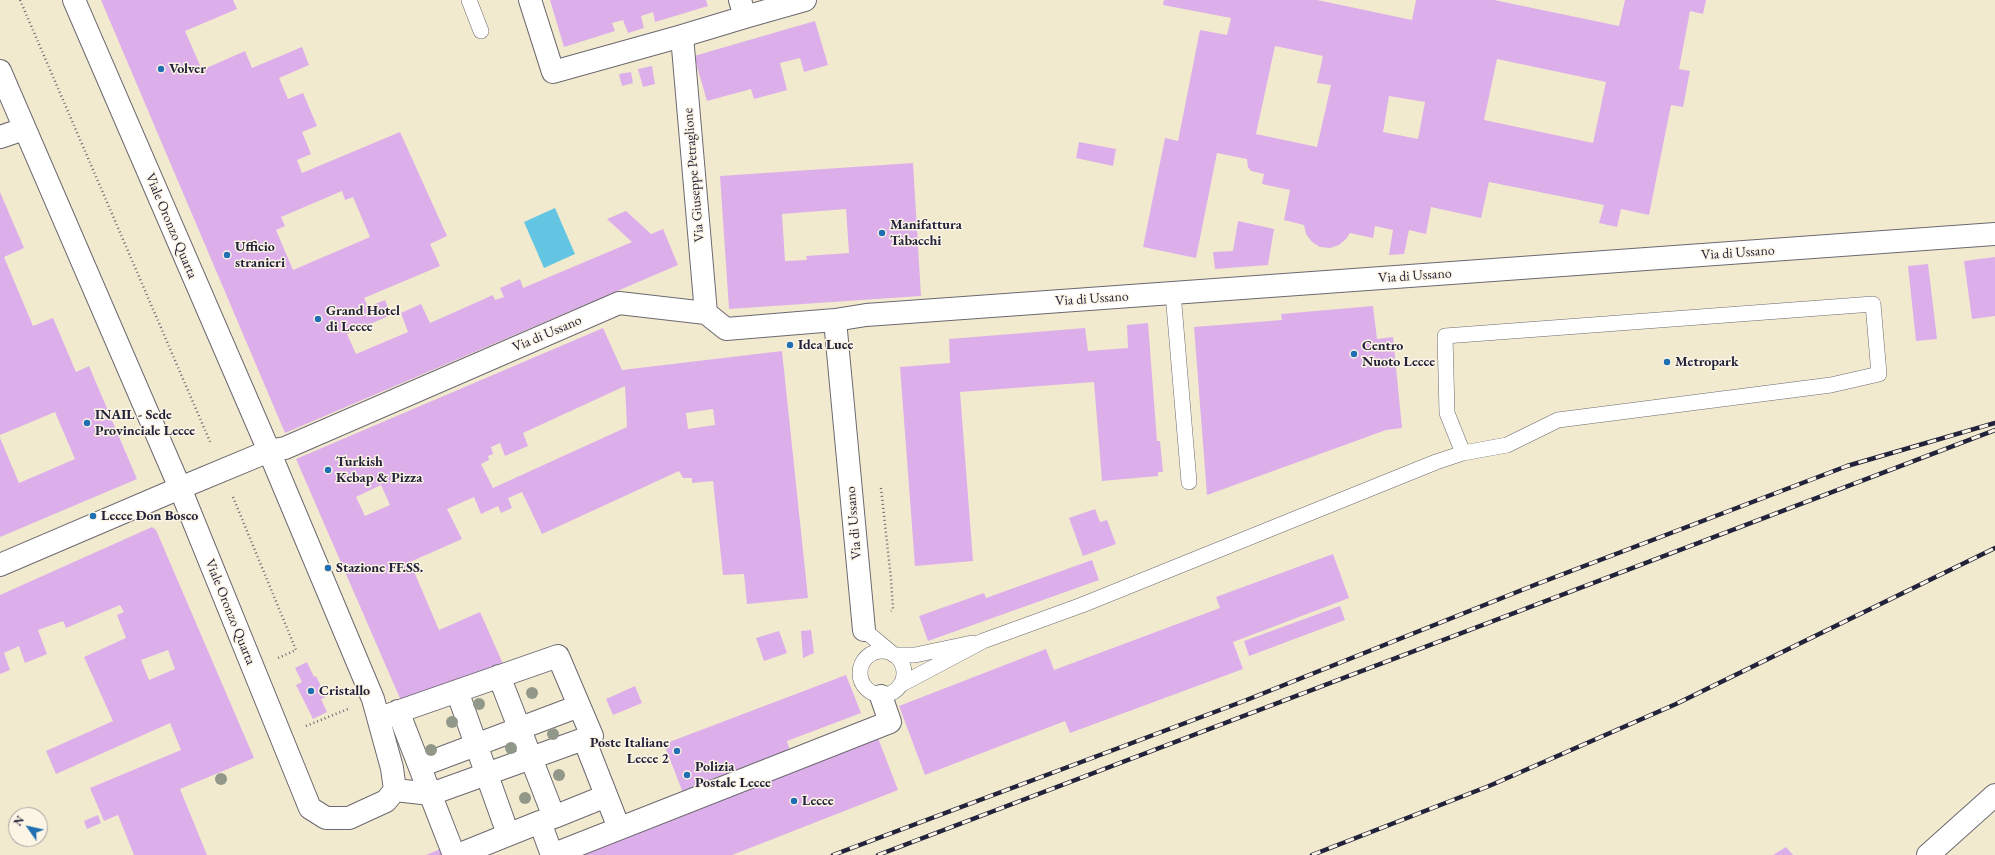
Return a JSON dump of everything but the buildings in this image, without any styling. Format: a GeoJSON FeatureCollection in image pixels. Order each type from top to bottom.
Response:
{"type":"FeatureCollection","features":[{"type":"Feature","properties":{"kind":"street","name":"Viale Oronzo Quarta"},"geometry":{"type":"LineString","coordinates":[[74,0],[269,451],[383,709]]}},
{"type":"Feature","properties":{"kind":"street"},"geometry":{"type":"LineString","coordinates":[[530,0],[553,72],[682,36],[743,9],[806,0]]}},
{"type":"Feature","properties":{"kind":"street","name":"Via Giuseppe Petraglione"},"geometry":{"type":"LineString","coordinates":[[682,36],[706,313]]}},
{"type":"Feature","properties":{"kind":"street","name":"Viale Oronzo Quarta"},"geometry":{"type":"LineString","coordinates":[[0,71],[180,488],[310,808],[326,818],[349,818],[386,801],[395,790]]}},
{"type":"Feature","properties":{"kind":"street"},"geometry":{"type":"LineString","coordinates":[[0,137],[24,129]]}},
{"type":"Feature","properties":{"kind":"street","name":"Via di Ussano"},"geometry":{"type":"LineString","coordinates":[[269,451],[285,448],[619,303],[706,313],[726,329],[835,320],[866,315],[1995,234]]}},
{"type":"Feature","properties":{"kind":"street","name":"Via di Ussano"},"geometry":{"type":"LineString","coordinates":[[835,320],[864,630]]}},
{"type":"Feature","properties":{"kind":"street"},"geometry":{"type":"LineString","coordinates":[[0,565],[269,451]]}},
{"type":"Feature","properties":{"kind":"street"},"geometry":{"type":"LineString","coordinates":[[558,656],[592,736],[431,794],[395,790],[383,709],[457,691],[558,656]]}},
{"type":"Feature","properties":{"kind":"street"},"geometry":{"type":"LineString","coordinates":[[499,676],[531,758],[547,820],[552,855],[890,722],[881,696]]}},
{"type":"Feature","properties":{"kind":"street"},"geometry":{"type":"LineString","coordinates":[[457,691],[508,834]]}},
{"type":"Feature","properties":{"kind":"street"},"geometry":{"type":"LineString","coordinates":[[420,766],[579,706]]}},
{"type":"Feature","properties":{"kind":"street"},"geometry":{"type":"LineString","coordinates":[[383,709],[420,766],[454,855]]}},
{"type":"Feature","properties":{"kind":"street"},"geometry":{"type":"LineString","coordinates":[[584,739],[619,828]]}},
{"type":"Feature","properties":{"kind":"street"},"geometry":{"type":"LineString","coordinates":[[1928,855],[1995,795]]}},
{"type":"Feature","properties":{"kind":"street"},"geometry":{"type":"LineString","coordinates":[[458,855],[606,796]]}},
{"type":"Feature","properties":{"kind":"lane"},"geometry":{"type":"LineString","coordinates":[[469,0],[481,31]]}},
{"type":"Feature","properties":{"kind":"lane"},"geometry":{"type":"LineString","coordinates":[[1173,293],[1189,482]]}},
{"type":"Feature","properties":{"kind":"lane"},"geometry":{"type":"LineString","coordinates":[[864,630],[863,662],[860,672],[862,684],[870,692],[881,696],[892,693],[900,685],[983,641],[1082,605],[1436,462],[1463,453],[1507,446],[1558,420],[1831,385],[1879,374],[1873,304],[1445,336],[1447,413],[1463,453]]}},
{"type":"Feature","properties":{"kind":"lane"},"geometry":{"type":"LineString","coordinates":[[864,630],[894,654],[901,663],[904,674],[900,685]]}},
{"type":"Feature","properties":{"kind":"lane"},"geometry":{"type":"LineString","coordinates":[[863,662],[872,654],[883,651],[894,654],[915,654],[939,648],[983,641]]}},
{"type":"Feature","properties":{"kind":"path"},"geometry":{"type":"LineString","coordinates":[[20,0],[222,471],[296,650],[274,660]]}},
{"type":"Feature","properties":{"kind":"path"},"geometry":{"type":"LineString","coordinates":[[864,630],[893,609],[880,484]]}},
{"type":"Feature","properties":{"kind":"path"},"geometry":{"type":"LineString","coordinates":[[302,728],[352,708]]}},
{"type":"Feature","properties":{"kind":"water"},"geometry":{"type":"Polygon","coordinates":[[[555,208],[575,254],[544,268],[524,222],[555,208]]]}},
{"type":"Feature","properties":{"kind":"railway"},"geometry":{"type":"LineString","coordinates":[[833,855],[1244,701],[1537,584],[1847,466],[1995,423]]}},
{"type":"Feature","properties":{"kind":"railway"},"geometry":{"type":"LineString","coordinates":[[878,855],[1995,430]]}},
{"type":"Feature","properties":{"kind":"railway"},"geometry":{"type":"LineString","coordinates":[[1312,855],[1489,786],[1676,704],[1995,548]]}},
{"type":"Feature","properties":{"kind":"place","name":"Volver"},"geometry":{"type":"Point","coordinates":[161,69]}},
{"type":"Feature","properties":{"kind":"place","name":"Manifattura Tabacchi"},"geometry":{"type":"Point","coordinates":[882,233]}},
{"type":"Feature","properties":{"kind":"place","name":"Ufficio stranieri"},"geometry":{"type":"Point","coordinates":[227,255]}},
{"type":"Feature","properties":{"kind":"place","name":"Grand Hotel di Lecce"},"geometry":{"type":"Point","coordinates":[318,319]}},
{"type":"Feature","properties":{"kind":"place","name":"Idea Luce"},"geometry":{"type":"Point","coordinates":[790,345]}},
{"type":"Feature","properties":{"kind":"place","name":"Centro Nuoto Lecce"},"geometry":{"type":"Point","coordinates":[1354,354]}},
{"type":"Feature","properties":{"kind":"place","name":"Metropark"},"geometry":{"type":"Point","coordinates":[1667,362]}},
{"type":"Feature","properties":{"kind":"place","name":"INAIL - Sede Provinciale Lecce"},"geometry":{"type":"Point","coordinates":[87,423]}},
{"type":"Feature","properties":{"kind":"place","name":"Turkish Kebap & Pizza"},"geometry":{"type":"Point","coordinates":[328,470]}},
{"type":"Feature","properties":{"kind":"place","name":"Lecce Don Bosco"},"geometry":{"type":"Point","coordinates":[93,516]}},
{"type":"Feature","properties":{"kind":"place","name":"Stazione FF.SS."},"geometry":{"type":"Point","coordinates":[328,568]}},
{"type":"Feature","properties":{"kind":"place","name":"Cristallo"},"geometry":{"type":"Point","coordinates":[311,691]}},
{"type":"Feature","properties":{"kind":"place","name":"Poste Italiane Lecce 2"},"geometry":{"type":"Point","coordinates":[677,751]}},
{"type":"Feature","properties":{"kind":"place","name":"Polizia Postale Lecce"},"geometry":{"type":"Point","coordinates":[687,775]}},
{"type":"Feature","properties":{"kind":"place","name":"Lecce"},"geometry":{"type":"Point","coordinates":[794,801]}}]}
